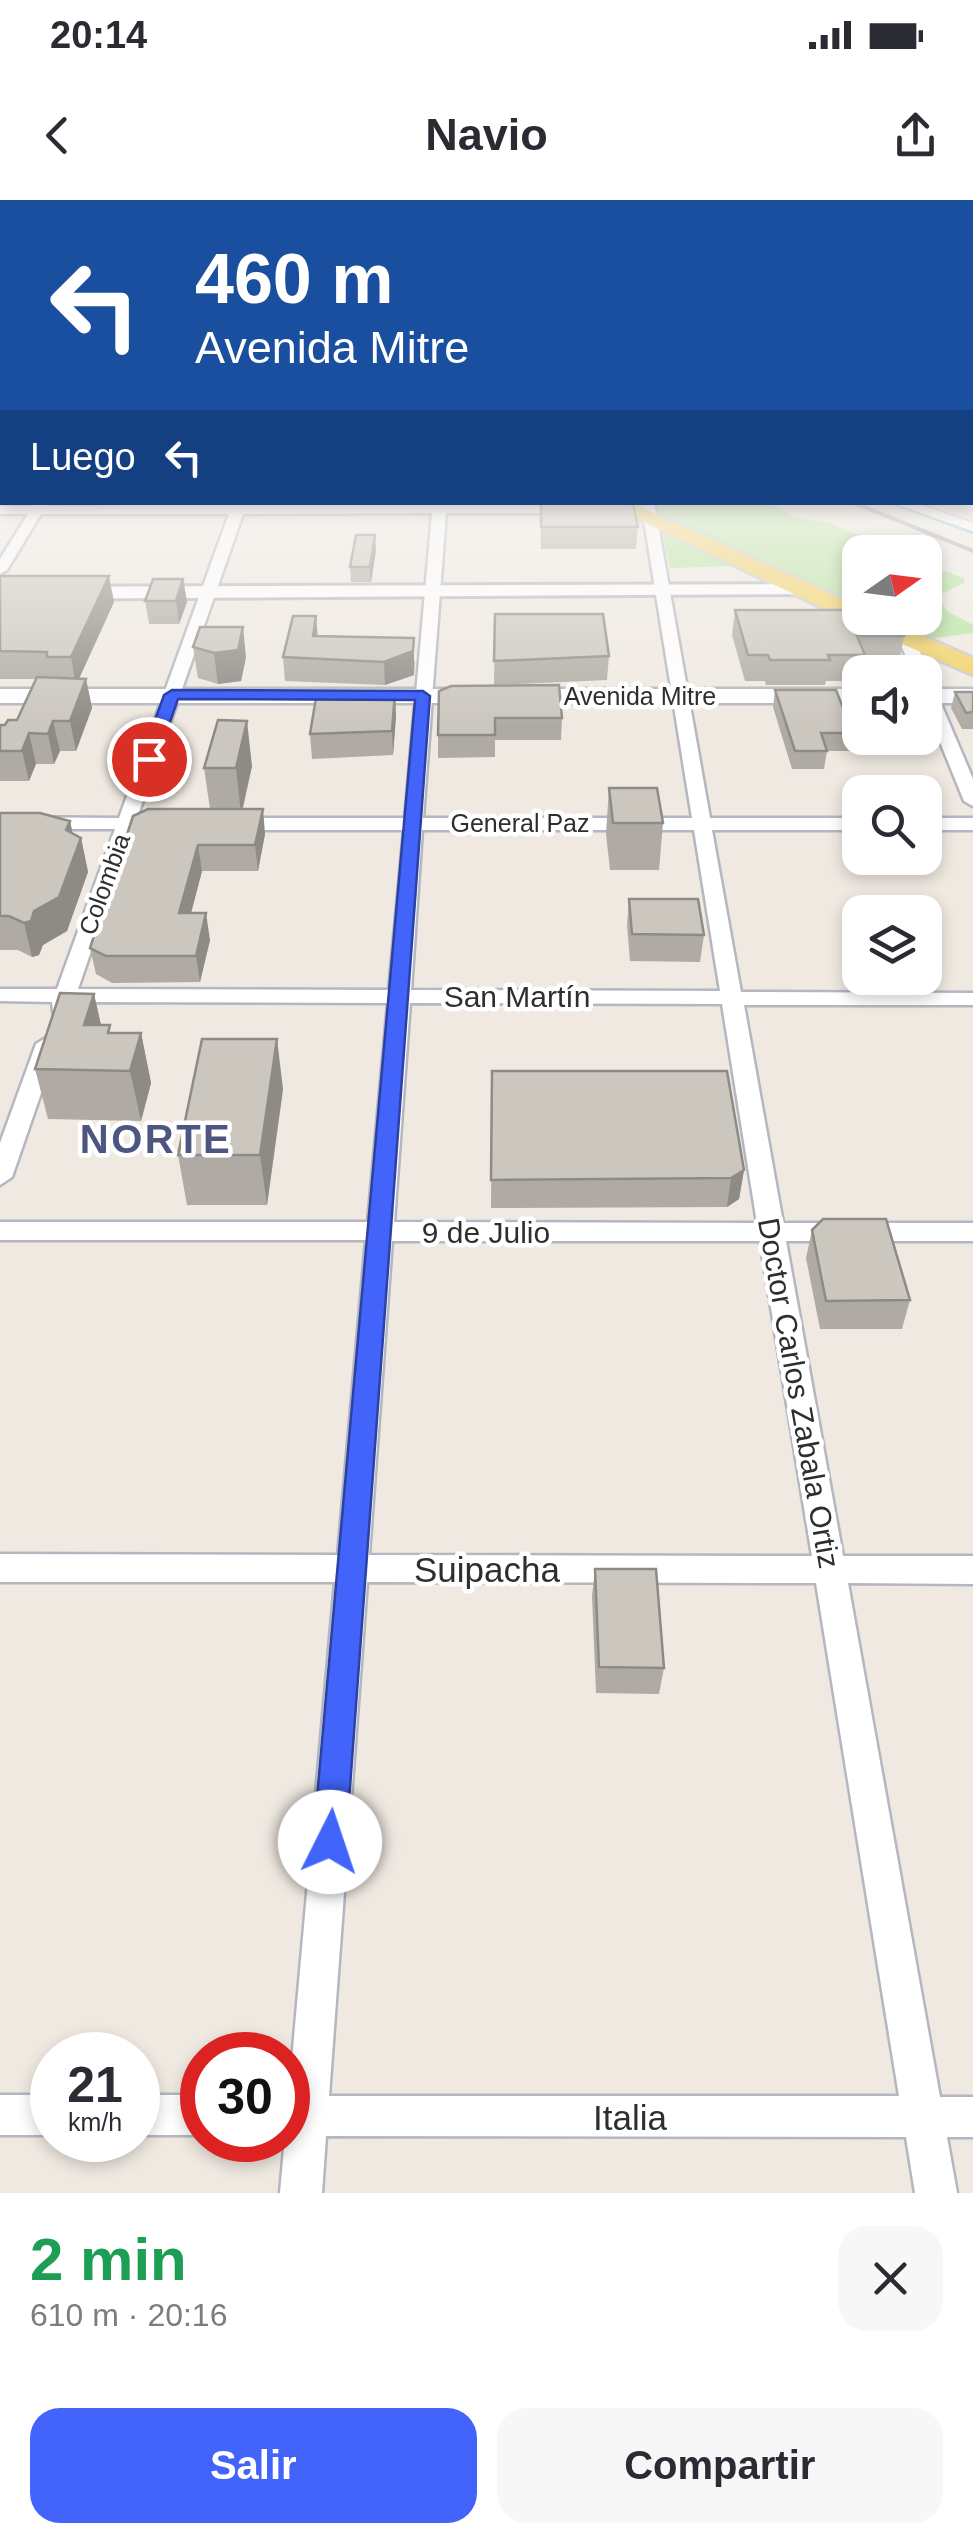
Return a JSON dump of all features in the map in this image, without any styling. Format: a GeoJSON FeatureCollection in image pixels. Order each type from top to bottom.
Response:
{"type":"FeatureCollection","features":[{"type":"Feature","properties":{"kind":"main road"},"geometry":{"type":"LineString","coordinates":[[705,542],[842,608]]}},
{"type":"Feature","properties":{"kind":"main road"},"geometry":{"type":"LineString","coordinates":[[902,635],[973,667]]}},
{"type":"Feature","properties":{"kind":"main road"},"geometry":{"type":"LineString","coordinates":[[942,693],[973,696]]}},
{"type":"Feature","properties":{"kind":"main road","name":"Avenida Mitre"},"geometry":{"type":"LineString","coordinates":[[0,696],[842,696]]}},
{"type":"Feature","properties":{"kind":"street"},"geometry":{"type":"LineString","coordinates":[[0,570],[17,542]]}},
{"type":"Feature","properties":{"kind":"street","name":"Colombia"},"geometry":{"type":"LineString","coordinates":[[0,1177],[226,542]]}},
{"type":"Feature","properties":{"kind":"street"},"geometry":{"type":"LineString","coordinates":[[305,2032],[352,1569],[437,542]]}},
{"type":"Feature","properties":{"kind":"street","name":"Doctor Carlos Zabala Ortiz"},"geometry":{"type":"LineString","coordinates":[[648,542],[664,592],[936,2193]]}},
{"type":"Feature","properties":{"kind":"street"},"geometry":{"type":"LineString","coordinates":[[0,593],[804,590]]}},
{"type":"Feature","properties":{"kind":"street"},"geometry":{"type":"LineString","coordinates":[[906,637],[913,655]]}},
{"type":"Feature","properties":{"kind":"street"},"geometry":{"type":"LineString","coordinates":[[942,728],[973,801]]}},
{"type":"Feature","properties":{"kind":"street","name":"General Paz"},"geometry":{"type":"LineString","coordinates":[[0,823],[842,824]]}},
{"type":"Feature","properties":{"kind":"street"},"geometry":{"type":"LineString","coordinates":[[942,824],[973,824]]}},
{"type":"Feature","properties":{"kind":"street","name":"San Martín"},"geometry":{"type":"LineString","coordinates":[[0,995],[973,999]]}},
{"type":"Feature","properties":{"kind":"street","name":"9 de Julio"},"geometry":{"type":"LineString","coordinates":[[0,1231],[973,1232]]}},
{"type":"Feature","properties":{"kind":"street","name":"Suipacha"},"geometry":{"type":"LineString","coordinates":[[0,1568],[973,1570]]}},
{"type":"Feature","properties":{"kind":"street"},"geometry":{"type":"LineString","coordinates":[[0,2115],[30,2115]]}},
{"type":"Feature","properties":{"kind":"street","name":"Italia"},"geometry":{"type":"LineString","coordinates":[[310,2116],[973,2117]]}},
{"type":"Feature","properties":{"kind":"street"},"geometry":{"type":"LineString","coordinates":[[299,2162],[301,2193]]}},
{"type":"Feature","properties":{"kind":"green space"},"geometry":{"type":"Polygon","coordinates":[[[664,542],[686,542],[735,566],[670,568],[664,542]]]}},
{"type":"Feature","properties":{"kind":"green space"},"geometry":{"type":"Polygon","coordinates":[[[706,542],[842,542],[842,604],[706,542]]]}},
{"type":"Feature","properties":{"kind":"green space"},"geometry":{"type":"Polygon","coordinates":[[[942,570],[964,578],[964,583],[942,594],[942,570]]]}},
{"type":"Feature","properties":{"kind":"green space"},"geometry":{"type":"Polygon","coordinates":[[[942,604],[947,611],[973,625],[973,633],[921,640],[910,635],[942,635],[942,604]]]}},
{"type":"Feature","properties":{"kind":"building"},"geometry":{"type":"Polygon","coordinates":[[[355,542],[374,542],[370,567],[350,567],[355,542]]]}},
{"type":"Feature","properties":{"kind":"building"},"geometry":{"type":"Polygon","coordinates":[[[0,576],[109,576],[71,657],[47,657],[47,652],[0,651],[0,576]]]}},
{"type":"Feature","properties":{"kind":"building"},"geometry":{"type":"Polygon","coordinates":[[[153,579],[183,579],[176,601],[145,601],[153,579]]]}},
{"type":"Feature","properties":{"kind":"building"},"geometry":{"type":"Polygon","coordinates":[[[735,610],[842,610],[842,635],[904,636],[857,636],[865,655],[828,655],[830,660],[770,660],[768,655],[748,655],[735,610]]]}},
{"type":"Feature","properties":{"kind":"building"},"geometry":{"type":"Polygon","coordinates":[[[495,614],[603,614],[609,656],[494,661],[495,614]]]}},
{"type":"Feature","properties":{"kind":"building"},"geometry":{"type":"Polygon","coordinates":[[[293,616],[316,616],[313,636],[414,638],[413,651],[384,662],[283,657],[293,616]]]}},
{"type":"Feature","properties":{"kind":"building"},"geometry":{"type":"Polygon","coordinates":[[[200,627],[243,627],[238,650],[214,653],[193,647],[200,627]]]}},
{"type":"Feature","properties":{"kind":"building"},"geometry":{"type":"Polygon","coordinates":[[[37,677],[86,679],[70,721],[53,721],[48,734],[29,733],[22,751],[0,751],[0,725],[17,720],[37,677]]]}},
{"type":"Feature","properties":{"kind":"building"},"geometry":{"type":"Polygon","coordinates":[[[559,685],[562,718],[495,718],[495,735],[438,735],[439,691],[451,686],[559,685]]]}},
{"type":"Feature","properties":{"kind":"building"},"geometry":{"type":"Polygon","coordinates":[[[775,690],[836,690],[842,705],[842,733],[821,733],[827,751],[795,751],[775,690]]]}},
{"type":"Feature","properties":{"kind":"building"},"geometry":{"type":"Polygon","coordinates":[[[317,692],[395,692],[392,731],[310,734],[317,692]]]}},
{"type":"Feature","properties":{"kind":"building"},"geometry":{"type":"Polygon","coordinates":[[[955,692],[973,692],[973,712],[966,713],[955,692]]]}},
{"type":"Feature","properties":{"kind":"building"},"geometry":{"type":"Polygon","coordinates":[[[218,720],[247,721],[236,768],[204,768],[218,720]]]}},
{"type":"Feature","properties":{"kind":"building"},"geometry":{"type":"Polygon","coordinates":[[[609,788],[657,788],[663,823],[613,823],[609,788]]]}},
{"type":"Feature","properties":{"kind":"building"},"geometry":{"type":"Polygon","coordinates":[[[148,809],[263,809],[255,845],[198,845],[179,913],[206,913],[196,956],[106,956],[90,948],[133,816],[148,809]]]}},
{"type":"Feature","properties":{"kind":"building"},"geometry":{"type":"Polygon","coordinates":[[[0,813],[40,813],[70,821],[66,830],[81,838],[59,897],[34,911],[31,921],[24,923],[0,916],[0,813]]]}},
{"type":"Feature","properties":{"kind":"building"},"geometry":{"type":"Polygon","coordinates":[[[629,899],[698,899],[704,935],[632,934],[629,899]]]}},
{"type":"Feature","properties":{"kind":"building"},"geometry":{"type":"Polygon","coordinates":[[[60,993],[94,994],[84,1025],[110,1025],[108,1033],[141,1033],[130,1071],[35,1069],[60,993]]]}},
{"type":"Feature","properties":{"kind":"building"},"geometry":{"type":"Polygon","coordinates":[[[202,1039],[277,1039],[260,1155],[178,1155],[202,1039]]]}},
{"type":"Feature","properties":{"kind":"building"},"geometry":{"type":"Polygon","coordinates":[[[492,1071],[727,1071],[744,1170],[731,1178],[491,1180],[492,1071]]]}},
{"type":"Feature","properties":{"kind":"building"},"geometry":{"type":"Polygon","coordinates":[[[823,1219],[886,1219],[910,1300],[826,1301],[812,1230],[823,1219]]]}},
{"type":"Feature","properties":{"kind":"building"},"geometry":{"type":"Polygon","coordinates":[[[595,1569],[656,1569],[664,1668],[599,1667],[595,1569]]]}},
{"type":"Feature","properties":{"kind":"railway"},"geometry":{"type":"LineString","coordinates":[[951,542],[973,551]]}},
{"type":"Feature","properties":{"kind":"district","name":"NORTE"},"geometry":{"type":"Point","coordinates":[156,1139]}},
{"type":"Feature","properties":{"kind":"route"},"geometry":{"type":"LineString","coordinates":[[149,759],[172,695],[423,696],[330,1842]]}}]}
